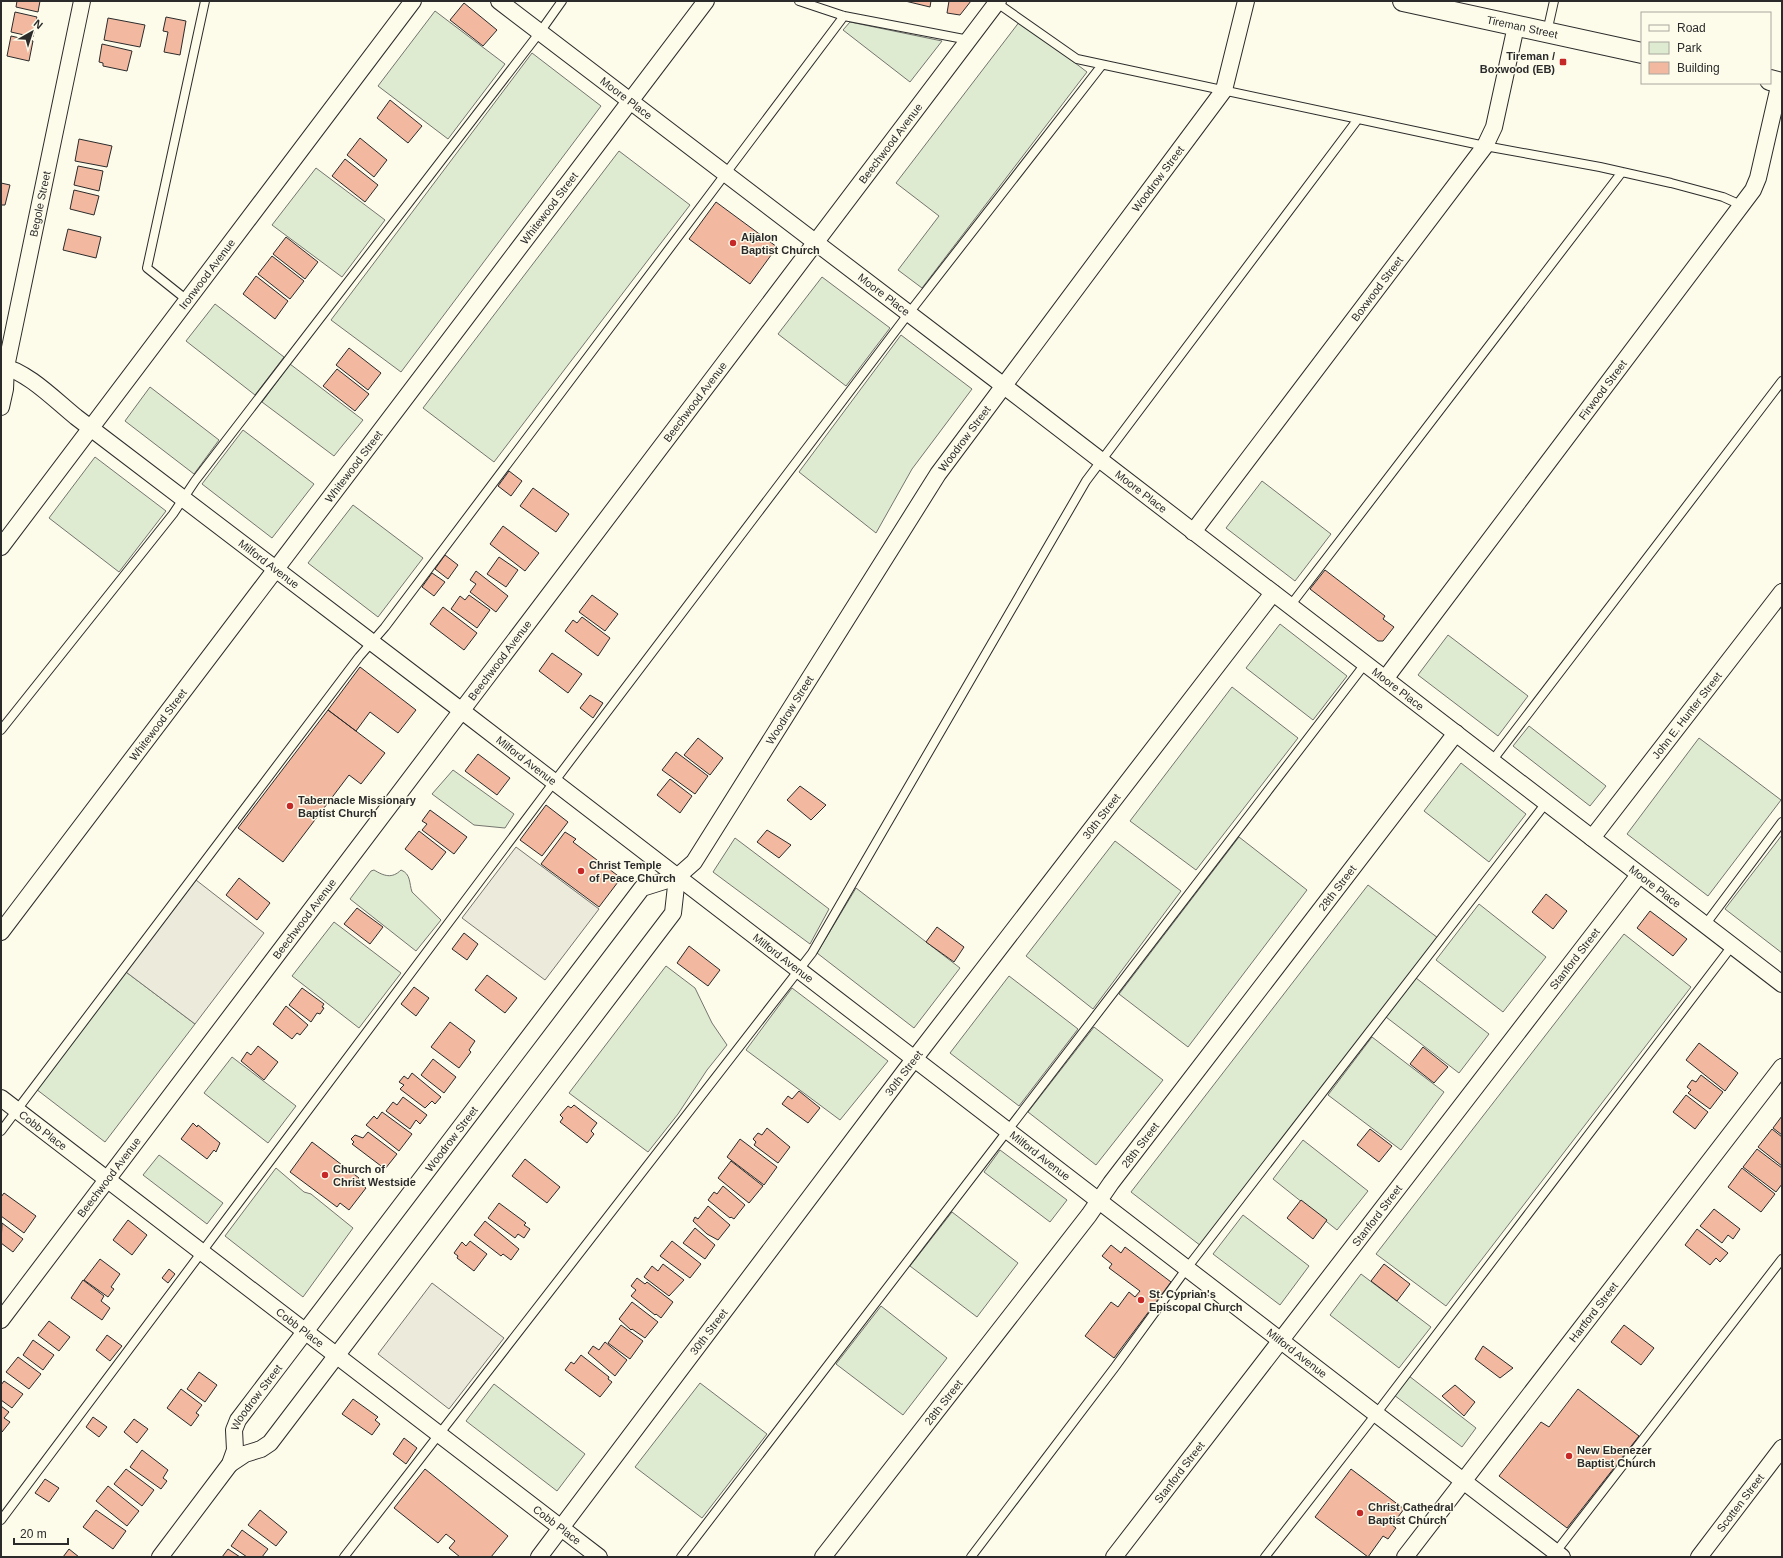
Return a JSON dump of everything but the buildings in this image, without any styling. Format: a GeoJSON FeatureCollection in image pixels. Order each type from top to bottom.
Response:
{"type":"FeatureCollection","features":[{"type":"Feature","properties":{"kind":"street","name":"Begole Street"},"geometry":{"type":"LineString","coordinates":[[1,407],[5,389],[4,366],[82,1]]}},
{"type":"Feature","properties":{"kind":"street","name":"Ironwood Avenue"},"geometry":{"type":"LineString","coordinates":[[1,547],[413,1]]}},
{"type":"Feature","properties":{"kind":"street","name":"Moore Place"},"geometry":{"type":"LineString","coordinates":[[499,1],[817,242],[1782,984]]}},
{"type":"Feature","properties":{"kind":"street","name":"Whitewood Street"},"geometry":{"type":"LineString","coordinates":[[1,932],[706,1]]}},
{"type":"Feature","properties":{"kind":"street","name":"Woodrow Street"},"geometry":{"type":"LineString","coordinates":[[160,1557],[230,1464],[235,1450],[234,1430],[238,1420],[642,888],[677,877],[694,862],[938,474],[1224,90],[1246,1]]}},
{"type":"Feature","properties":{"kind":"street","name":"Tireman Street"},"geometry":{"type":"LineString","coordinates":[[1403,1],[1641,53]]}},
{"type":"Feature","properties":{"kind":"street","name":"Beechwood Avenue"},"geometry":{"type":"LineString","coordinates":[[1,1320],[997,2]]}},
{"type":"Feature","properties":{"kind":"street","name":"Boxwood Street"},"geometry":{"type":"LineString","coordinates":[[1194,532],[1485,146],[1494,127],[1516,26]]}},
{"type":"Feature","properties":{"kind":"street","name":"Firwood Street"},"geometry":{"type":"LineString","coordinates":[[1385,679],[1753,190],[1758,178],[1777,82]]}},
{"type":"Feature","properties":{"kind":"street","name":"Milford Avenue"},"geometry":{"type":"LineString","coordinates":[[4,366],[27,378],[184,500],[462,711],[1464,1481],[1556,1555]]}},
{"type":"Feature","properties":{"kind":"street","name":"John E. Hunter Street"},"geometry":{"type":"LineString","coordinates":[[1592,838],[1782,592]]}},
{"type":"Feature","properties":{"kind":"street","name":"30th Street"},"geometry":{"type":"LineString","coordinates":[[539,1557],[915,1059],[1273,593]]}},
{"type":"Feature","properties":{"kind":"street","name":"28th Street"},"geometry":{"type":"LineString","coordinates":[[824,1557],[1084,1221],[1098,1199],[1456,733]]}},
{"type":"Feature","properties":{"kind":"street","name":"Stanford Street"},"geometry":{"type":"LineString","coordinates":[[1114,1557],[1639,874]]}},
{"type":"Feature","properties":{"kind":"street","name":"Woodrow Street"},"geometry":{"type":"LineString","coordinates":[[230,1464],[245,1454],[261,1449],[270,1443],[673,913],[677,877]]}},
{"type":"Feature","properties":{"kind":"street","name":"Hartford Street"},"geometry":{"type":"LineString","coordinates":[[1405,1557],[1782,1067]]}},
{"type":"Feature","properties":{"kind":"street","name":"Cobb Place"},"geometry":{"type":"LineString","coordinates":[[1,1098],[600,1557]]}},
{"type":"Feature","properties":{"kind":"street","name":"Scotten Street"},"geometry":{"type":"LineString","coordinates":[[1699,1557],[1782,1448]]}},
{"type":"Feature","properties":{"kind":"lane"},"geometry":{"type":"LineString","coordinates":[[187,300],[147,268],[205,1]]}},
{"type":"Feature","properties":{"kind":"lane"},"geometry":{"type":"LineString","coordinates":[[1,730],[184,500],[204,469],[540,32],[562,1]]}},
{"type":"Feature","properties":{"kind":"lane"},"geometry":{"type":"LineString","coordinates":[[799,1],[844,16],[969,40]]}},
{"type":"Feature","properties":{"kind":"lane"},"geometry":{"type":"LineString","coordinates":[[1547,32],[1554,1]]}},
{"type":"Feature","properties":{"kind":"lane"},"geometry":{"type":"LineString","coordinates":[[997,2],[1077,59],[1485,146],[1622,172],[1723,197],[1741,205]]}},
{"type":"Feature","properties":{"kind":"lane"},"geometry":{"type":"LineString","coordinates":[[1,1131],[371,642],[384,627],[844,16]]}},
{"type":"Feature","properties":{"kind":"lane"},"geometry":{"type":"LineString","coordinates":[[1,1520],[554,782],[909,313],[1102,65]]}},
{"type":"Feature","properties":{"kind":"lane"},"geometry":{"type":"LineString","coordinates":[[344,1557],[812,953],[1082,487],[1358,119]]}},
{"type":"Feature","properties":{"kind":"lane"},"geometry":{"type":"LineString","coordinates":[[1290,606],[1622,172]]}},
{"type":"Feature","properties":{"kind":"lane"},"geometry":{"type":"LineString","coordinates":[[1492,761],[1782,381]]}},
{"type":"Feature","properties":{"kind":"lane"},"geometry":{"type":"LineString","coordinates":[[681,1557],[1365,664]]}},
{"type":"Feature","properties":{"kind":"lane"},"geometry":{"type":"LineString","coordinates":[[971,1557],[1115,1367],[1187,1268],[1546,803]]}},
{"type":"Feature","properties":{"kind":"lane"},"geometry":{"type":"LineString","coordinates":[[1705,925],[1782,822]]}},
{"type":"Feature","properties":{"kind":"lane"},"geometry":{"type":"LineString","coordinates":[[1265,1557],[1376,1414],[1732,946]]}},
{"type":"Feature","properties":{"kind":"lane"},"geometry":{"type":"LineString","coordinates":[[1556,1555],[1782,1259]]}},
{"type":"Feature","properties":{"kind":"green space"},"geometry":{"type":"Polygon","coordinates":[[[435,11],[505,64],[448,139],[378,86],[435,11]]]}},
{"type":"Feature","properties":{"kind":"green space"},"geometry":{"type":"Polygon","coordinates":[[[1020,21],[1087,72],[922,288],[898,270],[939,216],[896,183],[1020,21]]]}},
{"type":"Feature","properties":{"kind":"green space"},"geometry":{"type":"Polygon","coordinates":[[[850,22],[942,41],[910,82],[843,30],[850,22]]]}},
{"type":"Feature","properties":{"kind":"green space"},"geometry":{"type":"Polygon","coordinates":[[[532,53],[601,106],[401,372],[331,320],[532,53]]]}},
{"type":"Feature","properties":{"kind":"green space"},"geometry":{"type":"Polygon","coordinates":[[[619,151],[690,205],[494,462],[423,408],[619,151]]]}},
{"type":"Feature","properties":{"kind":"green space"},"geometry":{"type":"Polygon","coordinates":[[[316,168],[385,220],[342,277],[272,225],[316,168]]]}},
{"type":"Feature","properties":{"kind":"green space"},"geometry":{"type":"Polygon","coordinates":[[[822,277],[890,328],[846,386],[778,334],[822,277]]]}},
{"type":"Feature","properties":{"kind":"green space"},"geometry":{"type":"Polygon","coordinates":[[[215,304],[284,357],[255,395],[186,341],[215,304]]]}},
{"type":"Feature","properties":{"kind":"green space"},"geometry":{"type":"Polygon","coordinates":[[[901,335],[972,389],[912,469],[876,533],[799,472],[901,335]]]}},
{"type":"Feature","properties":{"kind":"green space"},"geometry":{"type":"Polygon","coordinates":[[[290,364],[363,420],[334,456],[262,402],[290,364]]]}},
{"type":"Feature","properties":{"kind":"green space"},"geometry":{"type":"Polygon","coordinates":[[[150,387],[219,440],[194,474],[125,421],[150,387]]]}},
{"type":"Feature","properties":{"kind":"green space"},"geometry":{"type":"Polygon","coordinates":[[[243,430],[314,484],[272,538],[202,484],[243,430]]]}},
{"type":"Feature","properties":{"kind":"green space"},"geometry":{"type":"Polygon","coordinates":[[[95,457],[166,511],[119,572],[49,518],[95,457]]]}},
{"type":"Feature","properties":{"kind":"green space"},"geometry":{"type":"Polygon","coordinates":[[[1262,481],[1331,534],[1295,581],[1226,528],[1262,481]]]}},
{"type":"Feature","properties":{"kind":"green space"},"geometry":{"type":"Polygon","coordinates":[[[353,505],[423,558],[378,617],[308,563],[353,505]]]}},
{"type":"Feature","properties":{"kind":"green space"},"geometry":{"type":"Polygon","coordinates":[[[1280,624],[1347,676],[1313,720],[1246,668],[1280,624]]]}},
{"type":"Feature","properties":{"kind":"green space"},"geometry":{"type":"Polygon","coordinates":[[[1448,635],[1528,696],[1498,736],[1418,675],[1448,635]]]}},
{"type":"Feature","properties":{"kind":"green space"},"geometry":{"type":"Polygon","coordinates":[[[1232,687],[1298,738],[1196,870],[1130,821],[1232,687]]]}},
{"type":"Feature","properties":{"kind":"green space"},"geometry":{"type":"Polygon","coordinates":[[[1529,726],[1606,786],[1590,806],[1513,746],[1529,726]]]}},
{"type":"Feature","properties":{"kind":"green space"},"geometry":{"type":"Polygon","coordinates":[[[1699,738],[1781,800],[1708,896],[1627,834],[1699,738]]]}},
{"type":"Feature","properties":{"kind":"green space"},"geometry":{"type":"Polygon","coordinates":[[[1461,763],[1526,814],[1489,862],[1424,811],[1461,763]]]}},
{"type":"Feature","properties":{"kind":"green space"},"geometry":{"type":"Polygon","coordinates":[[[453,770],[514,814],[505,828],[474,825],[432,794],[453,770]]]}},
{"type":"Feature","properties":{"kind":"green space"},"geometry":{"type":"Polygon","coordinates":[[[1782,835],[1782,953],[1725,909],[1782,835]]]}},
{"type":"Feature","properties":{"kind":"green space"},"geometry":{"type":"Polygon","coordinates":[[[1239,837],[1307,890],[1188,1047],[1119,994],[1239,837]]]}},
{"type":"Feature","properties":{"kind":"green space"},"geometry":{"type":"Polygon","coordinates":[[[735,838],[829,909],[810,944],[713,872],[735,838]]]}},
{"type":"Feature","properties":{"kind":"green space"},"geometry":{"type":"Polygon","coordinates":[[[1115,841],[1181,891],[1093,1009],[1026,956],[1115,841]]]}},
{"type":"Feature","properties":{"kind":"green space"},"geometry":{"type":"Polygon","coordinates":[[[374,870],[388,876],[394,875],[401,870],[407,874],[412,892],[441,920],[416,951],[350,899],[371,871],[374,870]]]}},
{"type":"Feature","properties":{"kind":"green space"},"geometry":{"type":"Polygon","coordinates":[[[1368,885],[1438,938],[1201,1246],[1131,1192],[1368,885]]]}},
{"type":"Feature","properties":{"kind":"green space"},"geometry":{"type":"Polygon","coordinates":[[[856,888],[960,968],[914,1028],[817,953],[856,888]]]}},
{"type":"Feature","properties":{"kind":"green space"},"geometry":{"type":"Polygon","coordinates":[[[1479,904],[1546,957],[1503,1012],[1436,960],[1479,904]]]}},
{"type":"Feature","properties":{"kind":"green space"},"geometry":{"type":"Polygon","coordinates":[[[334,922],[401,973],[359,1028],[292,976],[334,922]]]}},
{"type":"Feature","properties":{"kind":"green space"},"geometry":{"type":"Polygon","coordinates":[[[1624,934],[1691,987],[1446,1306],[1376,1254],[1624,934]]]}},
{"type":"Feature","properties":{"kind":"green space"},"geometry":{"type":"Polygon","coordinates":[[[666,966],[695,988],[712,1023],[727,1045],[707,1070],[678,1114],[648,1152],[569,1093],[666,966]]]}},
{"type":"Feature","properties":{"kind":"green space"},"geometry":{"type":"Polygon","coordinates":[[[126,972],[195,1024],[105,1142],[36,1089],[126,972]]]}},
{"type":"Feature","properties":{"kind":"green space"},"geometry":{"type":"Polygon","coordinates":[[[1009,976],[1078,1029],[1019,1106],[950,1053],[1009,976]]]}},
{"type":"Feature","properties":{"kind":"green space"},"geometry":{"type":"Polygon","coordinates":[[[1416,978],[1489,1034],[1459,1073],[1386,1017],[1416,978]]]}},
{"type":"Feature","properties":{"kind":"green space"},"geometry":{"type":"Polygon","coordinates":[[[792,988],[888,1061],[840,1120],[746,1050],[792,988]]]}},
{"type":"Feature","properties":{"kind":"green space"},"geometry":{"type":"Polygon","coordinates":[[[1094,1027],[1163,1080],[1096,1165],[1028,1112],[1094,1027]]]}},
{"type":"Feature","properties":{"kind":"green space"},"geometry":{"type":"Polygon","coordinates":[[[1372,1037],[1444,1092],[1401,1150],[1328,1095],[1372,1037]]]}},
{"type":"Feature","properties":{"kind":"green space"},"geometry":{"type":"Polygon","coordinates":[[[232,1057],[296,1106],[268,1143],[204,1093],[232,1057]]]}},
{"type":"Feature","properties":{"kind":"green space"},"geometry":{"type":"Polygon","coordinates":[[[1303,1140],[1368,1191],[1337,1230],[1273,1179],[1303,1140]]]}},
{"type":"Feature","properties":{"kind":"green space"},"geometry":{"type":"Polygon","coordinates":[[[1000,1150],[1067,1200],[1050,1222],[984,1172],[1000,1150]]]}},
{"type":"Feature","properties":{"kind":"green space"},"geometry":{"type":"Polygon","coordinates":[[[159,1155],[223,1203],[207,1224],[143,1175],[159,1155]]]}},
{"type":"Feature","properties":{"kind":"green space"},"geometry":{"type":"Polygon","coordinates":[[[276,1168],[304,1192],[311,1194],[353,1228],[303,1297],[225,1236],[276,1168]]]}},
{"type":"Feature","properties":{"kind":"green space"},"geometry":{"type":"Polygon","coordinates":[[[952,1212],[1018,1263],[977,1317],[910,1266],[952,1212]]]}},
{"type":"Feature","properties":{"kind":"green space"},"geometry":{"type":"Polygon","coordinates":[[[1243,1215],[1309,1266],[1280,1305],[1213,1254],[1243,1215]]]}},
{"type":"Feature","properties":{"kind":"green space"},"geometry":{"type":"Polygon","coordinates":[[[1361,1274],[1431,1327],[1399,1368],[1330,1315],[1361,1274]]]}},
{"type":"Feature","properties":{"kind":"green space"},"geometry":{"type":"Polygon","coordinates":[[[881,1306],[947,1358],[903,1415],[836,1364],[881,1306]]]}},
{"type":"Feature","properties":{"kind":"green space"},"geometry":{"type":"Polygon","coordinates":[[[1409,1376],[1476,1428],[1462,1447],[1394,1395],[1409,1376]]]}},
{"type":"Feature","properties":{"kind":"green space"},"geometry":{"type":"Polygon","coordinates":[[[700,1383],[767,1434],[702,1518],[635,1467],[700,1383]]]}},
{"type":"Feature","properties":{"kind":"green space"},"geometry":{"type":"Polygon","coordinates":[[[494,1384],[585,1454],[557,1491],[466,1421],[494,1384]]]}},
{"type":"Feature","properties":{"kind":"shaded area"},"geometry":{"type":"Polygon","coordinates":[[[516,847],[599,909],[545,980],[462,918],[516,847]]]}},
{"type":"Feature","properties":{"kind":"shaded area"},"geometry":{"type":"Polygon","coordinates":[[[196,880],[264,933],[195,1024],[126,972],[196,880]]]}},
{"type":"Feature","properties":{"kind":"shaded area"},"geometry":{"type":"Polygon","coordinates":[[[432,1283],[504,1338],[449,1409],[378,1354],[432,1283]]]}},
{"type":"Feature","properties":{"kind":"place","name":"Tireman / Boxwood (EB)"},"geometry":{"type":"Point","coordinates":[1563,62]}},
{"type":"Feature","properties":{"kind":"place","name":"Aijalon Baptist Church"},"geometry":{"type":"Point","coordinates":[733,243]}},
{"type":"Feature","properties":{"kind":"place","name":"Tabernacle Missionary Baptist Church"},"geometry":{"type":"Point","coordinates":[290,806]}},
{"type":"Feature","properties":{"kind":"place","name":"Christ Temple of Peace Church"},"geometry":{"type":"Point","coordinates":[581,871]}},
{"type":"Feature","properties":{"kind":"place","name":"Church of Christ Westside"},"geometry":{"type":"Point","coordinates":[325,1175]}},
{"type":"Feature","properties":{"kind":"place","name":"St. Cyprian's Episcopal Church"},"geometry":{"type":"Point","coordinates":[1141,1300]}},
{"type":"Feature","properties":{"kind":"place","name":"New Ebenezer Baptist Church"},"geometry":{"type":"Point","coordinates":[1569,1456]}},
{"type":"Feature","properties":{"kind":"place","name":"Christ Cathedral Baptist Church"},"geometry":{"type":"Point","coordinates":[1360,1513]}}]}
